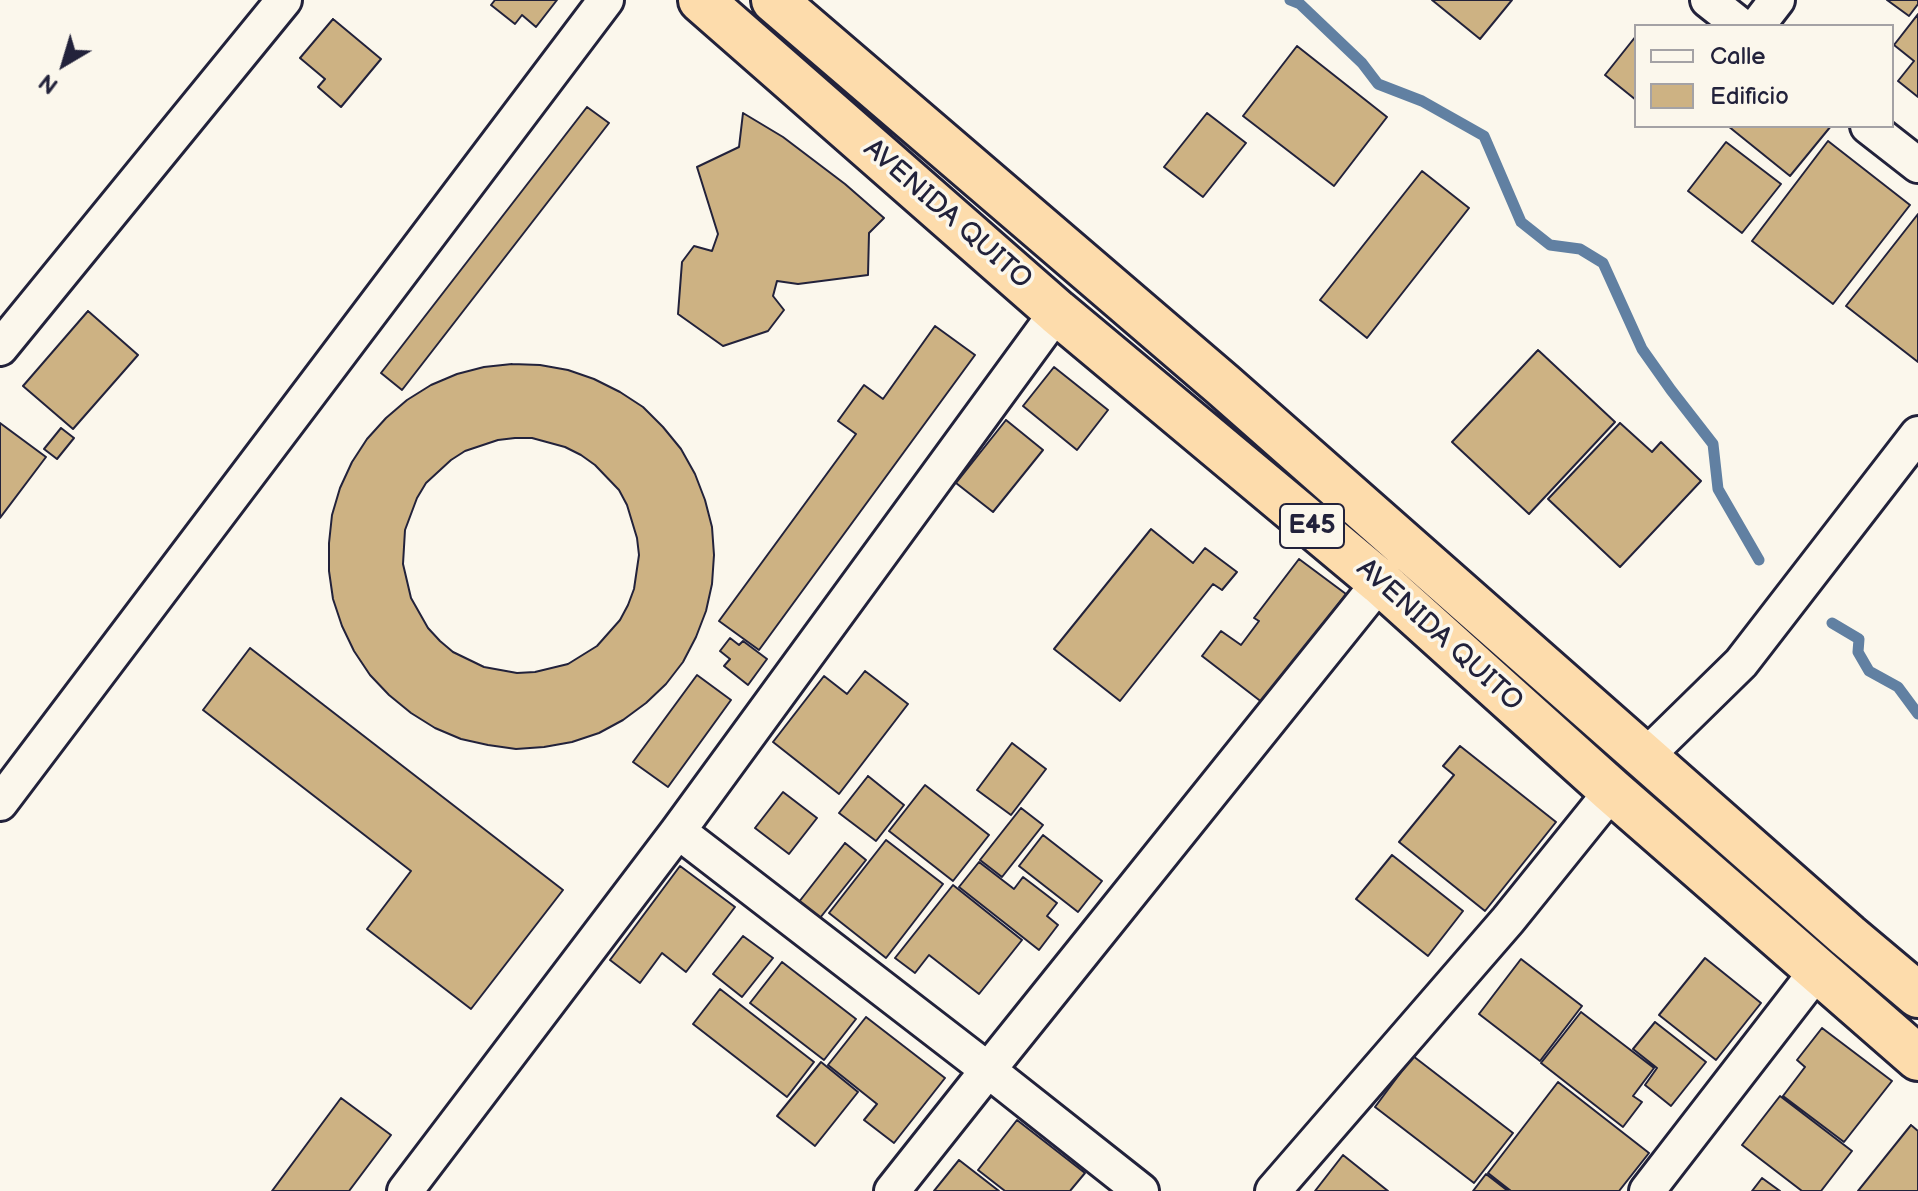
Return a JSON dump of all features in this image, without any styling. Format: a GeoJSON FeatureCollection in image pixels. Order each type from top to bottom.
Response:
{"type":"FeatureCollection","features":[{"type":"Feature","properties":{"kind":"highway","name":"AVENIDA QUITO"},"geometry":{"type":"LineString","coordinates":[[701,0],[1057,312],[1380,582],[1612,791],[1918,1058]]}},
{"type":"Feature","properties":{"kind":"highway","name":"AVENIDA QUITO"},"geometry":{"type":"LineString","coordinates":[[774,0],[1235,395],[1918,995]]}},
{"type":"Feature","properties":{"kind":"street"},"geometry":{"type":"LineString","coordinates":[[0,348],[284,0]]}},
{"type":"Feature","properties":{"kind":"street"},"geometry":{"type":"LineString","coordinates":[[0,803],[606,0]]}},
{"type":"Feature","properties":{"kind":"street"},"geometry":{"type":"LineString","coordinates":[[1708,0],[1738,24]]}},
{"type":"Feature","properties":{"kind":"street"},"geometry":{"type":"LineString","coordinates":[[1759,24],[1777,0]]}},
{"type":"Feature","properties":{"kind":"street"},"geometry":{"type":"LineString","coordinates":[[1871,128],[1918,165]]}},
{"type":"Feature","properties":{"kind":"street"},"geometry":{"type":"LineString","coordinates":[[405,1191],[678,831],[1057,312]]}},
{"type":"Feature","properties":{"kind":"street"},"geometry":{"type":"LineString","coordinates":[[1646,756],[1741,663],[1918,434]]}},
{"type":"Feature","properties":{"kind":"street"},"geometry":{"type":"LineString","coordinates":[[892,1191],[1380,582]]}},
{"type":"Feature","properties":{"kind":"street"},"geometry":{"type":"LineString","coordinates":[[1273,1191],[1508,920],[1612,791]]}},
{"type":"Feature","properties":{"kind":"street"},"geometry":{"type":"LineString","coordinates":[[678,831],[1141,1191]]}},
{"type":"Feature","properties":{"kind":"street"},"geometry":{"type":"LineString","coordinates":[[1647,1191],[1817,971]]}},
{"type":"Feature","properties":{"kind":"building"},"geometry":{"type":"Polygon","coordinates":[[[495,0],[557,0],[536,27],[522,15],[515,24],[491,5],[495,0]]]}},
{"type":"Feature","properties":{"kind":"building"},"geometry":{"type":"Polygon","coordinates":[[[1432,0],[1512,0],[1480,39],[1432,0]]]}},
{"type":"Feature","properties":{"kind":"building"},"geometry":{"type":"Polygon","coordinates":[[[1887,0],[1918,0],[1918,4],[1909,16],[1887,0]]]}},
{"type":"Feature","properties":{"kind":"building"},"geometry":{"type":"Polygon","coordinates":[[[1918,14],[1918,97],[1898,81],[1914,61],[1894,45],[1918,14]]]}},
{"type":"Feature","properties":{"kind":"building"},"geometry":{"type":"Polygon","coordinates":[[[333,19],[381,59],[341,107],[318,87],[325,79],[300,58],[333,19]]]}},
{"type":"Feature","properties":{"kind":"building"},"geometry":{"type":"Polygon","coordinates":[[[1634,39],[1634,98],[1605,75],[1634,39]]]}},
{"type":"Feature","properties":{"kind":"building"},"geometry":{"type":"Polygon","coordinates":[[[1297,46],[1387,117],[1334,186],[1243,116],[1297,46]]]}},
{"type":"Feature","properties":{"kind":"building"},"geometry":{"type":"Polygon","coordinates":[[[587,107],[609,123],[402,390],[381,373],[587,107]]]}},
{"type":"Feature","properties":{"kind":"building"},"geometry":{"type":"Polygon","coordinates":[[[743,113],[783,137],[884,218],[869,233],[868,275],[798,284],[777,281],[773,296],[784,310],[768,331],[723,346],[678,314],[682,262],[694,246],[712,251],[718,234],[697,167],[739,147],[743,113]]]}},
{"type":"Feature","properties":{"kind":"building"},"geometry":{"type":"Polygon","coordinates":[[[1207,113],[1246,143],[1203,197],[1164,167],[1207,113]]]}},
{"type":"Feature","properties":{"kind":"building"},"geometry":{"type":"Polygon","coordinates":[[[1730,128],[1829,128],[1790,176],[1730,128]]]}},
{"type":"Feature","properties":{"kind":"building"},"geometry":{"type":"Polygon","coordinates":[[[1828,141],[1910,205],[1833,304],[1752,241],[1828,141]]]}},
{"type":"Feature","properties":{"kind":"building"},"geometry":{"type":"Polygon","coordinates":[[[1726,142],[1781,184],[1742,233],[1688,191],[1726,142]]]}},
{"type":"Feature","properties":{"kind":"building"},"geometry":{"type":"Polygon","coordinates":[[[1422,171],[1469,208],[1367,338],[1320,300],[1422,171]]]}},
{"type":"Feature","properties":{"kind":"building"},"geometry":{"type":"Polygon","coordinates":[[[1918,214],[1918,362],[1846,306],[1918,214]]]}},
{"type":"Feature","properties":{"kind":"building"},"geometry":{"type":"Polygon","coordinates":[[[88,311],[138,355],[73,429],[23,386],[88,311]]]}},
{"type":"Feature","properties":{"kind":"building"},"geometry":{"type":"Polygon","coordinates":[[[935,326],[975,355],[759,650],[719,621],[856,434],[838,421],[864,385],[883,399],[935,326]]]}},
{"type":"Feature","properties":{"kind":"building"},"geometry":{"type":"Polygon","coordinates":[[[1538,350],[1615,422],[1529,514],[1452,442],[1538,350]]]}},
{"type":"Feature","properties":{"kind":"building"},"geometry":{"type":"Polygon","coordinates":[[[540,365],[568,370],[594,379],[643,407],[681,449],[695,474],[712,527],[712,584],[706,611],[683,662],[666,684],[623,720],[599,733],[572,742],[516,749],[461,739],[435,728],[411,713],[370,675],[354,651],[333,599],[329,571],[332,515],[352,462],[367,439],[407,400],[431,385],[484,367],[540,365]],[[532,438],[498,440],[465,451],[451,460],[426,483],[405,530],[403,564],[411,598],[428,628],[453,652],[484,667],[517,673],[568,664],[597,646],[620,620],[628,605],[634,589],[639,555],[627,505],[619,490],[581,455],[532,438]]]}},
{"type":"Feature","properties":{"kind":"building"},"geometry":{"type":"Polygon","coordinates":[[[1054,367],[1108,410],[1077,450],[1023,406],[1054,367]]]}},
{"type":"Feature","properties":{"kind":"building"},"geometry":{"type":"Polygon","coordinates":[[[1006,420],[1043,450],[993,512],[956,483],[1006,420]]]}},
{"type":"Feature","properties":{"kind":"building"},"geometry":{"type":"Polygon","coordinates":[[[0,423],[46,457],[0,518],[0,423]]]}},
{"type":"Feature","properties":{"kind":"building"},"geometry":{"type":"Polygon","coordinates":[[[1620,423],[1652,452],[1661,442],[1701,481],[1620,567],[1548,499],[1620,423]]]}},
{"type":"Feature","properties":{"kind":"building"},"geometry":{"type":"Polygon","coordinates":[[[61,428],[74,438],[57,459],[44,449],[61,428]]]}},
{"type":"Feature","properties":{"kind":"building"},"geometry":{"type":"Polygon","coordinates":[[[1151,529],[1193,563],[1205,548],[1237,572],[1222,590],[1213,584],[1120,701],[1054,649],[1151,529]]]}},
{"type":"Feature","properties":{"kind":"building"},"geometry":{"type":"Polygon","coordinates":[[[1299,559],[1346,594],[1263,703],[1202,656],[1221,631],[1241,645],[1259,621],[1254,618],[1299,559]]]}},
{"type":"Feature","properties":{"kind":"building"},"geometry":{"type":"Polygon","coordinates":[[[730,638],[739,645],[743,641],[767,659],[748,685],[724,666],[730,659],[720,651],[730,638]]]}},
{"type":"Feature","properties":{"kind":"building"},"geometry":{"type":"Polygon","coordinates":[[[250,648],[563,890],[471,1009],[367,929],[411,871],[203,710],[250,648]]]}},
{"type":"Feature","properties":{"kind":"building"},"geometry":{"type":"Polygon","coordinates":[[[865,671],[908,704],[839,794],[773,742],[824,676],[847,694],[865,671]]]}},
{"type":"Feature","properties":{"kind":"building"},"geometry":{"type":"Polygon","coordinates":[[[697,675],[731,700],[668,787],[633,762],[697,675]]]}},
{"type":"Feature","properties":{"kind":"building"},"geometry":{"type":"Polygon","coordinates":[[[1012,743],[1046,769],[1011,815],[977,790],[1012,743]]]}},
{"type":"Feature","properties":{"kind":"building"},"geometry":{"type":"Polygon","coordinates":[[[1460,746],[1556,822],[1485,911],[1399,842],[1454,775],[1443,766],[1460,746]]]}},
{"type":"Feature","properties":{"kind":"building"},"geometry":{"type":"Polygon","coordinates":[[[868,776],[904,805],[876,841],[839,813],[868,776]]]}},
{"type":"Feature","properties":{"kind":"building"},"geometry":{"type":"Polygon","coordinates":[[[925,785],[989,835],[953,881],[889,831],[925,785]]]}},
{"type":"Feature","properties":{"kind":"building"},"geometry":{"type":"Polygon","coordinates":[[[783,792],[817,818],[789,854],[755,828],[783,792]]]}},
{"type":"Feature","properties":{"kind":"building"},"geometry":{"type":"Polygon","coordinates":[[[1021,808],[1043,825],[1002,877],[980,860],[1021,808]]]}},
{"type":"Feature","properties":{"kind":"building"},"geometry":{"type":"Polygon","coordinates":[[[1043,835],[1102,881],[1078,912],[1019,866],[1043,835]]]}},
{"type":"Feature","properties":{"kind":"building"},"geometry":{"type":"Polygon","coordinates":[[[886,840],[943,884],[886,958],[829,913],[886,840]]]}},
{"type":"Feature","properties":{"kind":"building"},"geometry":{"type":"Polygon","coordinates":[[[845,843],[866,860],[816,923],[795,907],[845,843]]]}},
{"type":"Feature","properties":{"kind":"building"},"geometry":{"type":"Polygon","coordinates":[[[1392,855],[1463,911],[1428,956],[1356,899],[1392,855]]]}},
{"type":"Feature","properties":{"kind":"building"},"geometry":{"type":"Polygon","coordinates":[[[979,862],[1014,889],[1023,877],[1057,903],[1047,916],[1058,925],[1039,950],[959,887],[979,862]]]}},
{"type":"Feature","properties":{"kind":"building"},"geometry":{"type":"Polygon","coordinates":[[[680,866],[735,907],[686,972],[662,953],[640,983],[610,960],[680,866]]]}},
{"type":"Feature","properties":{"kind":"building"},"geometry":{"type":"Polygon","coordinates":[[[953,885],[1022,940],[979,994],[929,955],[915,973],[895,958],[953,885]]]}},
{"type":"Feature","properties":{"kind":"building"},"geometry":{"type":"Polygon","coordinates":[[[743,936],[773,958],[742,997],[713,974],[743,936]]]}},
{"type":"Feature","properties":{"kind":"building"},"geometry":{"type":"Polygon","coordinates":[[[1705,958],[1761,1003],[1716,1060],[1659,1015],[1705,958]]]}},
{"type":"Feature","properties":{"kind":"building"},"geometry":{"type":"Polygon","coordinates":[[[1521,959],[1582,1006],[1540,1061],[1479,1014],[1521,959]]]}},
{"type":"Feature","properties":{"kind":"building"},"geometry":{"type":"Polygon","coordinates":[[[782,962],[856,1019],[824,1060],[750,1003],[782,962]]]}},
{"type":"Feature","properties":{"kind":"building"},"geometry":{"type":"Polygon","coordinates":[[[720,989],[814,1062],[787,1097],[693,1024],[720,989]]]}},
{"type":"Feature","properties":{"kind":"building"},"geometry":{"type":"Polygon","coordinates":[[[1581,1012],[1654,1068],[1633,1096],[1642,1102],[1623,1127],[1541,1063],[1581,1012]]]}},
{"type":"Feature","properties":{"kind":"building"},"geometry":{"type":"Polygon","coordinates":[[[866,1017],[945,1078],[894,1143],[864,1120],[877,1104],[828,1065],[866,1017]]]}},
{"type":"Feature","properties":{"kind":"building"},"geometry":{"type":"Polygon","coordinates":[[[1655,1022],[1706,1062],[1671,1106],[1645,1085],[1657,1068],[1633,1049],[1655,1022]]]}},
{"type":"Feature","properties":{"kind":"building"},"geometry":{"type":"Polygon","coordinates":[[[1822,1028],[1892,1081],[1844,1142],[1783,1096],[1805,1067],[1797,1060],[1822,1028]]]}},
{"type":"Feature","properties":{"kind":"building"},"geometry":{"type":"Polygon","coordinates":[[[1413,1056],[1513,1133],[1474,1183],[1375,1107],[1413,1056]]]}},
{"type":"Feature","properties":{"kind":"building"},"geometry":{"type":"Polygon","coordinates":[[[821,1062],[858,1092],[815,1146],[777,1116],[821,1062]]]}},
{"type":"Feature","properties":{"kind":"building"},"geometry":{"type":"Polygon","coordinates":[[[1558,1082],[1649,1153],[1619,1191],[1511,1191],[1488,1173],[1558,1082]]]}},
{"type":"Feature","properties":{"kind":"building"},"geometry":{"type":"Polygon","coordinates":[[[1780,1096],[1852,1151],[1821,1191],[1802,1191],[1742,1145],[1780,1096]]]}},
{"type":"Feature","properties":{"kind":"building"},"geometry":{"type":"Polygon","coordinates":[[[341,1098],[391,1135],[349,1191],[272,1191],[341,1098]]]}},
{"type":"Feature","properties":{"kind":"building"},"geometry":{"type":"Polygon","coordinates":[[[1017,1120],[1085,1173],[1070,1191],[1005,1191],[978,1170],[1017,1120]]]}},
{"type":"Feature","properties":{"kind":"building"},"geometry":{"type":"Polygon","coordinates":[[[1911,1125],[1918,1131],[1918,1191],[1858,1191],[1911,1125]]]}},
{"type":"Feature","properties":{"kind":"building"},"geometry":{"type":"Polygon","coordinates":[[[1343,1155],[1388,1191],[1315,1191],[1343,1155]]]}},
{"type":"Feature","properties":{"kind":"building"},"geometry":{"type":"Polygon","coordinates":[[[959,1160],[999,1191],[934,1191],[959,1160]]]}},
{"type":"Feature","properties":{"kind":"building"},"geometry":{"type":"Polygon","coordinates":[[[1486,1174],[1508,1191],[1473,1191],[1486,1174]]]}},
{"type":"Feature","properties":{"kind":"building"},"geometry":{"type":"Polygon","coordinates":[[[1762,1178],[1780,1191],[1752,1191],[1762,1178]]]}},
{"type":"Feature","properties":{"kind":"waterway"},"geometry":{"type":"LineString","coordinates":[[1290,0],[1300,4],[1362,63],[1378,84],[1422,101],[1484,136],[1521,222],[1550,245],[1580,249],[1603,263],[1642,349],[1713,444],[1718,489],[1759,560]]}},
{"type":"Feature","properties":{"kind":"waterway"},"geometry":{"type":"LineString","coordinates":[[1832,623],[1859,639],[1858,652],[1869,671],[1898,687],[1918,714]]}}]}
